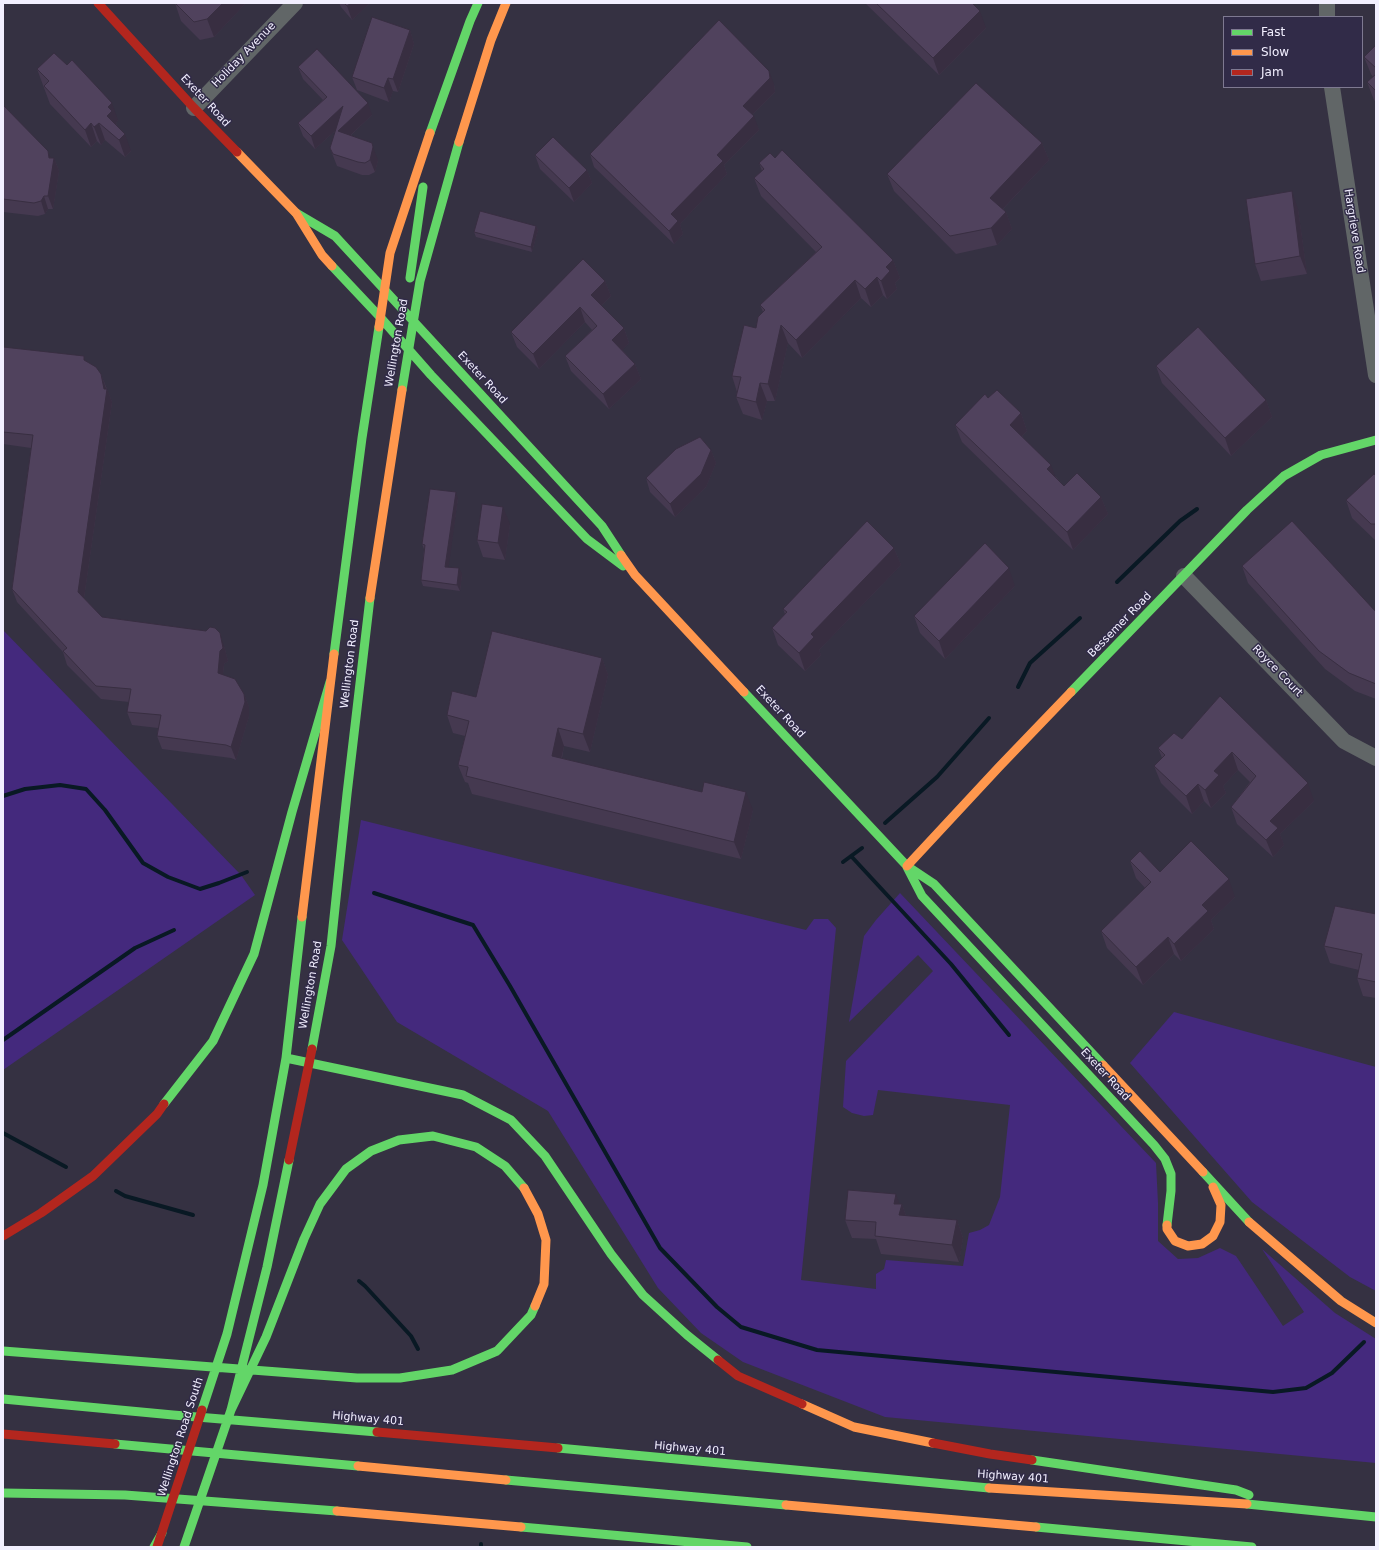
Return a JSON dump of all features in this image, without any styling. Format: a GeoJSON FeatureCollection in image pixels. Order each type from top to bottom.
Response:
{"type":"FeatureCollection","features":[{"type":"Feature","properties":{"kind":"main road","name":"Exeter Road"},"geometry":{"type":"LineString","coordinates":[[98,3],[194,108],[296,213],[322,255],[409,348],[431,375],[587,539],[635,575]]}},
{"type":"Feature","properties":{"kind":"main road","name":"Wellington Road"},"geometry":{"type":"LineString","coordinates":[[227,1334],[263,1185],[286,1058],[330,682],[362,438],[390,252],[418,165],[478,3]]}},
{"type":"Feature","properties":{"kind":"main road","name":"Wellington Road"},"geometry":{"type":"LineString","coordinates":[[231,1410],[268,1267],[331,946],[371,591],[409,348],[410,317],[454,161],[492,40],[506,3]]}},
{"type":"Feature","properties":{"kind":"main road"},"geometry":{"type":"LineString","coordinates":[[410,317],[409,289],[416,231],[436,117]]}},
{"type":"Feature","properties":{"kind":"main road","name":"Exeter Road"},"geometry":{"type":"LineString","coordinates":[[296,213],[335,236],[602,526],[635,575],[907,866],[934,884],[1249,1222],[1341,1301],[1376,1323]]}},
{"type":"Feature","properties":{"kind":"main road","name":"Bessemer Road"},"geometry":{"type":"LineString","coordinates":[[907,866],[999,766],[1247,510],[1284,476],[1321,455],[1362,442],[1376,440]]}},
{"type":"Feature","properties":{"kind":"main road"},"geometry":{"type":"LineString","coordinates":[[3,1236],[41,1213],[93,1176],[157,1114],[213,1041],[254,954],[292,812],[330,682]]}},
{"type":"Feature","properties":{"kind":"main road","name":"Exeter Road"},"geometry":{"type":"LineString","coordinates":[[907,866],[922,896],[1154,1145],[1165,1159],[1171,1174],[1172,1191],[1168,1212],[1167,1229],[1175,1241],[1188,1246],[1202,1244],[1213,1236],[1220,1222],[1221,1205],[1210,1181]]}},
{"type":"Feature","properties":{"kind":"main road"},"geometry":{"type":"LineString","coordinates":[[286,1058],[463,1094],[510,1120],[545,1156],[611,1254],[643,1295],[687,1336],[738,1376],[854,1427],[990,1454],[1236,1490],[1276,1506]]}},
{"type":"Feature","properties":{"kind":"main road"},"geometry":{"type":"LineString","coordinates":[[3,1351],[357,1378],[400,1378],[452,1370],[497,1351],[531,1316],[544,1284],[546,1240],[538,1214],[524,1189],[505,1166],[476,1147],[432,1136],[399,1140],[371,1151],[346,1169],[320,1204],[304,1239],[266,1336],[231,1410],[184,1547]]}},
{"type":"Feature","properties":{"kind":"main road","name":"Wellington Road South"},"geometry":{"type":"LineString","coordinates":[[155,1547],[162,1532],[227,1334]]}},
{"type":"Feature","properties":{"kind":"main road","name":"Highway 401"},"geometry":{"type":"LineString","coordinates":[[3,1400],[220,1419],[297,1424],[949,1485],[1276,1506],[1376,1518]]}},
{"type":"Feature","properties":{"kind":"main road"},"geometry":{"type":"LineString","coordinates":[[3,1434],[1252,1547]]}},
{"type":"Feature","properties":{"kind":"main road"},"geometry":{"type":"LineString","coordinates":[[3,1493],[125,1495],[363,1512],[747,1547]]}},
{"type":"Feature","properties":{"kind":"street","name":"Holiday Avenue"},"geometry":{"type":"LineString","coordinates":[[194,108],[295,3]]}},
{"type":"Feature","properties":{"kind":"street"},"geometry":{"type":"LineString","coordinates":[[1327,3],[1327,16]]}},
{"type":"Feature","properties":{"kind":"street","name":"Hargrieve Road"},"geometry":{"type":"LineString","coordinates":[[1332,88],[1376,375]]}},
{"type":"Feature","properties":{"kind":"street","name":"Royce Court"},"geometry":{"type":"LineString","coordinates":[[1184,576],[1344,740],[1376,758]]}},
{"type":"Feature","properties":{"kind":"shaded area"},"geometry":{"type":"Polygon","coordinates":[[[3,630],[241,875],[255,895],[3,1070],[3,630]]]}},
{"type":"Feature","properties":{"kind":"shaded area"},"geometry":{"type":"Polygon","coordinates":[[[361,820],[806,930],[814,919],[828,919],[836,928],[801,1280],[876,1289],[876,1274],[884,1269],[886,1260],[963,1266],[969,1233],[980,1230],[989,1225],[1000,1197],[1010,1105],[878,1090],[873,1115],[864,1116],[852,1113],[843,1107],[846,1061],[933,971],[918,955],[849,1022],[864,936],[900,893],[1156,1163],[1158,1241],[1178,1259],[1198,1258],[1220,1248],[1236,1256],[1283,1326],[1304,1312],[1262,1249],[1335,1313],[1376,1339],[1376,1463],[885,1417],[743,1362],[701,1333],[658,1288],[548,1111],[397,1022],[342,940],[361,820]]]}},
{"type":"Feature","properties":{"kind":"shaded area"},"geometry":{"type":"Polygon","coordinates":[[[1174,1012],[1376,1067],[1376,1291],[1350,1277],[1252,1202],[1130,1063],[1174,1012]]]}},
{"type":"Feature","properties":{"kind":"building"},"geometry":{"type":"Polygon","coordinates":[[[175,3],[223,3],[207,19],[194,22],[175,3]]]}},
{"type":"Feature","properties":{"kind":"building"},"geometry":{"type":"Polygon","coordinates":[[[344,3],[351,3],[347,6],[344,3]]]}},
{"type":"Feature","properties":{"kind":"building"},"geometry":{"type":"Polygon","coordinates":[[[876,3],[972,3],[980,11],[933,58],[876,3]]]}},
{"type":"Feature","properties":{"kind":"building"},"geometry":{"type":"Polygon","coordinates":[[[372,17],[410,30],[393,79],[388,78],[384,88],[352,77],[372,17]]]}},
{"type":"Feature","properties":{"kind":"building"},"geometry":{"type":"Polygon","coordinates":[[[719,20],[769,71],[770,78],[743,106],[754,116],[717,155],[723,161],[671,214],[678,221],[669,231],[590,154],[719,20]]]}},
{"type":"Feature","properties":{"kind":"building"},"geometry":{"type":"Polygon","coordinates":[[[1376,45],[1376,68],[1364,57],[1376,45]]]}},
{"type":"Feature","properties":{"kind":"building"},"geometry":{"type":"Polygon","coordinates":[[[317,49],[368,103],[338,131],[372,143],[373,147],[370,160],[365,163],[333,154],[330,148],[343,106],[311,136],[298,123],[327,97],[298,67],[317,49]]]}},
{"type":"Feature","properties":{"kind":"building"},"geometry":{"type":"Polygon","coordinates":[[[54,53],[67,65],[72,60],[112,103],[108,107],[112,111],[107,116],[125,134],[119,140],[99,123],[94,127],[91,123],[85,130],[44,86],[49,81],[37,69],[54,53]]]}},
{"type":"Feature","properties":{"kind":"building"},"geometry":{"type":"Polygon","coordinates":[[[1376,74],[1376,91],[1367,82],[1376,74]]]}},
{"type":"Feature","properties":{"kind":"building"},"geometry":{"type":"Polygon","coordinates":[[[976,83],[1042,143],[990,198],[1006,212],[991,228],[950,236],[887,174],[976,83]]]}},
{"type":"Feature","properties":{"kind":"building"},"geometry":{"type":"Polygon","coordinates":[[[3,105],[48,151],[49,158],[54,158],[48,196],[44,196],[41,201],[34,203],[3,199],[3,105]]]}},
{"type":"Feature","properties":{"kind":"building"},"geometry":{"type":"Polygon","coordinates":[[[553,137],[587,170],[569,188],[535,155],[553,137]]]}},
{"type":"Feature","properties":{"kind":"building"},"geometry":{"type":"Polygon","coordinates":[[[782,150],[893,260],[886,267],[890,271],[881,281],[877,277],[865,289],[855,280],[796,340],[781,325],[768,384],[760,383],[756,402],[736,397],[741,377],[732,376],[744,325],[756,328],[758,317],[765,310],[760,305],[822,247],[754,178],[764,169],[759,163],[770,153],[775,158],[782,150]]]}},
{"type":"Feature","properties":{"kind":"building"},"geometry":{"type":"Polygon","coordinates":[[[1292,191],[1300,256],[1255,264],[1246,199],[1292,191]]]}},
{"type":"Feature","properties":{"kind":"building"},"geometry":{"type":"Polygon","coordinates":[[[480,211],[536,226],[531,247],[474,232],[480,211]]]}},
{"type":"Feature","properties":{"kind":"building"},"geometry":{"type":"Polygon","coordinates":[[[583,259],[605,281],[591,295],[624,328],[612,340],[635,364],[603,394],[565,356],[597,326],[580,307],[533,354],[511,332],[583,259]]]}},
{"type":"Feature","properties":{"kind":"building"},"geometry":{"type":"Polygon","coordinates":[[[1198,327],[1266,400],[1225,438],[1156,366],[1198,327]]]}},
{"type":"Feature","properties":{"kind":"building"},"geometry":{"type":"Polygon","coordinates":[[[3,347],[84,356],[84,360],[96,367],[101,374],[104,389],[107,389],[78,592],[102,617],[206,631],[210,627],[215,628],[220,633],[223,648],[220,651],[218,673],[235,679],[244,694],[245,702],[231,747],[226,745],[157,736],[161,715],[127,712],[131,689],[96,686],[63,651],[67,648],[12,589],[33,435],[3,432],[3,347]]]}},
{"type":"Feature","properties":{"kind":"building"},"geometry":{"type":"Polygon","coordinates":[[[997,390],[1021,413],[1010,425],[1051,465],[1047,469],[1064,486],[1077,473],[1101,497],[1067,532],[955,425],[985,394],[988,398],[997,390]]]}},
{"type":"Feature","properties":{"kind":"building"},"geometry":{"type":"Polygon","coordinates":[[[700,437],[711,450],[701,474],[670,504],[646,478],[676,449],[700,437]]]}},
{"type":"Feature","properties":{"kind":"building"},"geometry":{"type":"Polygon","coordinates":[[[1374,474],[1376,476],[1376,524],[1371,524],[1346,500],[1374,474]]]}},
{"type":"Feature","properties":{"kind":"building"},"geometry":{"type":"Polygon","coordinates":[[[430,489],[456,492],[445,567],[459,568],[457,585],[421,580],[425,545],[422,544],[430,489]]]}},
{"type":"Feature","properties":{"kind":"building"},"geometry":{"type":"Polygon","coordinates":[[[482,504],[503,507],[498,543],[477,540],[482,504]]]}},
{"type":"Feature","properties":{"kind":"building"},"geometry":{"type":"Polygon","coordinates":[[[867,521],[894,548],[811,634],[814,637],[799,653],[772,628],[787,612],[783,609],[867,521]]]}},
{"type":"Feature","properties":{"kind":"building"},"geometry":{"type":"Polygon","coordinates":[[[1292,521],[1376,612],[1376,684],[1349,673],[1319,651],[1242,566],[1292,521]]]}},
{"type":"Feature","properties":{"kind":"building"},"geometry":{"type":"Polygon","coordinates":[[[985,543],[1009,568],[939,641],[914,616],[985,543]]]}},
{"type":"Feature","properties":{"kind":"building"},"geometry":{"type":"Polygon","coordinates":[[[492,631],[602,658],[583,734],[558,728],[552,756],[702,792],[704,782],[746,792],[734,842],[466,776],[468,767],[458,765],[469,721],[447,715],[452,691],[476,697],[492,631]]]}},
{"type":"Feature","properties":{"kind":"building"},"geometry":{"type":"Polygon","coordinates":[[[1220,696],[1308,783],[1270,821],[1278,828],[1266,840],[1231,807],[1256,776],[1232,752],[1214,771],[1219,775],[1205,790],[1198,784],[1186,796],[1154,766],[1165,755],[1158,748],[1174,733],[1182,739],[1220,696]]]}},
{"type":"Feature","properties":{"kind":"building"},"geometry":{"type":"Polygon","coordinates":[[[1191,841],[1229,879],[1202,905],[1208,911],[1174,944],[1168,937],[1136,967],[1101,931],[1151,882],[1130,861],[1140,851],[1160,872],[1191,841]]]}},
{"type":"Feature","properties":{"kind":"building"},"geometry":{"type":"Polygon","coordinates":[[[1335,906],[1376,914],[1376,982],[1357,978],[1362,954],[1324,946],[1335,906]]]}},
{"type":"Feature","properties":{"kind":"building"},"geometry":{"type":"Polygon","coordinates":[[[848,1190],[896,1194],[894,1204],[902,1204],[899,1215],[957,1220],[952,1245],[875,1236],[876,1222],[845,1220],[848,1190]]]}},
{"type":"Feature","properties":{"kind":"waterway"},"geometry":{"type":"LineString","coordinates":[[1117,582],[1180,521],[1197,509]]}},
{"type":"Feature","properties":{"kind":"waterway"},"geometry":{"type":"LineString","coordinates":[[1018,687],[1030,663],[1080,618]]}},
{"type":"Feature","properties":{"kind":"waterway"},"geometry":{"type":"LineString","coordinates":[[885,823],[937,777],[989,718]]}},
{"type":"Feature","properties":{"kind":"waterway"},"geometry":{"type":"LineString","coordinates":[[3,796],[25,789],[60,785],[86,789],[105,810],[143,863],[168,877],[200,889],[247,872]]}},
{"type":"Feature","properties":{"kind":"waterway"},"geometry":{"type":"LineString","coordinates":[[843,862],[862,848]]}},
{"type":"Feature","properties":{"kind":"waterway"},"geometry":{"type":"LineString","coordinates":[[851,856],[951,964],[1009,1035]]}},
{"type":"Feature","properties":{"kind":"waterway"},"geometry":{"type":"LineString","coordinates":[[374,893],[473,925],[510,986],[660,1248],[717,1307],[741,1327],[817,1350],[1273,1392],[1306,1388],[1332,1373],[1364,1342]]}},
{"type":"Feature","properties":{"kind":"waterway"},"geometry":{"type":"LineString","coordinates":[[3,1040],[135,948],[174,930]]}},
{"type":"Feature","properties":{"kind":"waterway"},"geometry":{"type":"LineString","coordinates":[[3,1133],[66,1167]]}},
{"type":"Feature","properties":{"kind":"waterway"},"geometry":{"type":"LineString","coordinates":[[116,1191],[125,1196],[193,1215]]}},
{"type":"Feature","properties":{"kind":"waterway"},"geometry":{"type":"LineString","coordinates":[[359,1281],[411,1336],[418,1349]]}},
{"type":"Feature","properties":{"kind":"traffic: fast"},"geometry":{"type":"LineString","coordinates":[[430,133],[470,21],[478,3]]}},
{"type":"Feature","properties":{"kind":"traffic: fast"},"geometry":{"type":"LineString","coordinates":[[402,390],[420,281],[459,142]]}},
{"type":"Feature","properties":{"kind":"traffic: fast"},"geometry":{"type":"LineString","coordinates":[[410,278],[423,187]]}},
{"type":"Feature","properties":{"kind":"traffic: fast"},"geometry":{"type":"LineString","coordinates":[[296,213],[335,236],[602,526],[621,555]]}},
{"type":"Feature","properties":{"kind":"traffic: fast"},"geometry":{"type":"LineString","coordinates":[[332,266],[380,317],[431,375],[587,539],[623,566]]}},
{"type":"Feature","properties":{"kind":"traffic: fast"},"geometry":{"type":"LineString","coordinates":[[334,654],[362,438],[379,327]]}},
{"type":"Feature","properties":{"kind":"traffic: fast"},"geometry":{"type":"LineString","coordinates":[[1071,692],[1247,510],[1284,476],[1321,455],[1376,440]]}},
{"type":"Feature","properties":{"kind":"traffic: fast"},"geometry":{"type":"LineString","coordinates":[[312,1049],[331,946],[370,598]]}},
{"type":"Feature","properties":{"kind":"traffic: fast"},"geometry":{"type":"LineString","coordinates":[[164,1104],[213,1041],[254,954],[292,812],[330,682]]}},
{"type":"Feature","properties":{"kind":"traffic: fast"},"geometry":{"type":"LineString","coordinates":[[744,692],[907,866],[934,884],[1103,1065]]}},
{"type":"Feature","properties":{"kind":"traffic: fast"},"geometry":{"type":"LineString","coordinates":[[907,867],[922,896],[1154,1145],[1165,1159],[1171,1174],[1171,1191],[1167,1225]]}},
{"type":"Feature","properties":{"kind":"traffic: fast"},"geometry":{"type":"LineString","coordinates":[[202,1410],[227,1334],[263,1185],[286,1058],[302,917]]}},
{"type":"Feature","properties":{"kind":"traffic: fast"},"geometry":{"type":"LineString","coordinates":[[286,1058],[463,1095],[511,1120],[545,1156],[611,1254],[643,1295],[687,1335],[718,1360]]}},
{"type":"Feature","properties":{"kind":"traffic: fast"},"geometry":{"type":"LineString","coordinates":[[231,1410],[266,1337],[304,1239],[320,1204],[346,1169],[371,1151],[399,1140],[433,1136],[476,1147],[505,1166],[524,1188]]}},
{"type":"Feature","properties":{"kind":"traffic: fast"},"geometry":{"type":"LineString","coordinates":[[184,1547],[231,1410],[267,1267],[289,1160]]}},
{"type":"Feature","properties":{"kind":"traffic: fast"},"geometry":{"type":"LineString","coordinates":[[1203,1172],[1249,1222]]}},
{"type":"Feature","properties":{"kind":"traffic: fast"},"geometry":{"type":"LineString","coordinates":[[3,1351],[357,1378],[400,1378],[452,1370],[497,1351],[531,1315],[535,1306]]}},
{"type":"Feature","properties":{"kind":"traffic: fast"},"geometry":{"type":"LineString","coordinates":[[3,1399],[377,1432]]}},
{"type":"Feature","properties":{"kind":"traffic: fast"},"geometry":{"type":"LineString","coordinates":[[115,1444],[358,1466]]}},
{"type":"Feature","properties":{"kind":"traffic: fast"},"geometry":{"type":"LineString","coordinates":[[558,1448],[989,1488]]}},
{"type":"Feature","properties":{"kind":"traffic: fast"},"geometry":{"type":"LineString","coordinates":[[1032,1460],[1236,1490],[1249,1495]]}},
{"type":"Feature","properties":{"kind":"traffic: fast"},"geometry":{"type":"LineString","coordinates":[[506,1480],[786,1505]]}},
{"type":"Feature","properties":{"kind":"traffic: fast"},"geometry":{"type":"LineString","coordinates":[[3,1493],[125,1495],[337,1511]]}},
{"type":"Feature","properties":{"kind":"traffic: fast"},"geometry":{"type":"LineString","coordinates":[[1247,1504],[1376,1517]]}},
{"type":"Feature","properties":{"kind":"traffic: fast"},"geometry":{"type":"LineString","coordinates":[[521,1527],[747,1547]]}},
{"type":"Feature","properties":{"kind":"traffic: fast"},"geometry":{"type":"LineString","coordinates":[[1036,1527],[1252,1547]]}},
{"type":"Feature","properties":{"kind":"traffic: fast"},"geometry":{"type":"LineString","coordinates":[[154,1547],[162,1533]]}},
{"type":"Feature","properties":{"kind":"traffic: slow"},"geometry":{"type":"LineString","coordinates":[[459,142],[491,40],[506,3]]}},
{"type":"Feature","properties":{"kind":"traffic: slow"},"geometry":{"type":"LineString","coordinates":[[379,327],[390,253],[430,133]]}},
{"type":"Feature","properties":{"kind":"traffic: slow"},"geometry":{"type":"LineString","coordinates":[[237,152],[296,213],[322,255],[332,266]]}},
{"type":"Feature","properties":{"kind":"traffic: slow"},"geometry":{"type":"LineString","coordinates":[[370,598],[402,390]]}},
{"type":"Feature","properties":{"kind":"traffic: slow"},"geometry":{"type":"LineString","coordinates":[[621,555],[635,575],[744,692]]}},
{"type":"Feature","properties":{"kind":"traffic: slow"},"geometry":{"type":"LineString","coordinates":[[302,917],[334,654]]}},
{"type":"Feature","properties":{"kind":"traffic: slow"},"geometry":{"type":"LineString","coordinates":[[907,866],[1071,692]]}},
{"type":"Feature","properties":{"kind":"traffic: slow"},"geometry":{"type":"LineString","coordinates":[[1103,1065],[1203,1172]]}},
{"type":"Feature","properties":{"kind":"traffic: slow"},"geometry":{"type":"LineString","coordinates":[[1167,1225],[1167,1229],[1175,1241],[1188,1246],[1202,1244],[1213,1236],[1220,1222],[1221,1205],[1213,1187]]}},
{"type":"Feature","properties":{"kind":"traffic: slow"},"geometry":{"type":"LineString","coordinates":[[524,1188],[538,1214],[546,1240],[544,1284],[535,1306]]}},
{"type":"Feature","properties":{"kind":"traffic: slow"},"geometry":{"type":"LineString","coordinates":[[1249,1222],[1341,1301],[1376,1323]]}},
{"type":"Feature","properties":{"kind":"traffic: slow"},"geometry":{"type":"LineString","coordinates":[[802,1404],[854,1427],[933,1443]]}},
{"type":"Feature","properties":{"kind":"traffic: slow"},"geometry":{"type":"LineString","coordinates":[[358,1466],[506,1480]]}},
{"type":"Feature","properties":{"kind":"traffic: slow"},"geometry":{"type":"LineString","coordinates":[[989,1488],[1247,1504]]}},
{"type":"Feature","properties":{"kind":"traffic: slow"},"geometry":{"type":"LineString","coordinates":[[786,1505],[1036,1527]]}},
{"type":"Feature","properties":{"kind":"traffic: slow"},"geometry":{"type":"LineString","coordinates":[[337,1511],[521,1527]]}},
{"type":"Feature","properties":{"kind":"traffic: jam"},"geometry":{"type":"LineString","coordinates":[[98,3],[194,108],[237,152]]}},
{"type":"Feature","properties":{"kind":"traffic: jam"},"geometry":{"type":"LineString","coordinates":[[289,1160],[312,1049]]}},
{"type":"Feature","properties":{"kind":"traffic: jam"},"geometry":{"type":"LineString","coordinates":[[3,1236],[41,1213],[93,1176],[157,1114],[164,1104]]}},
{"type":"Feature","properties":{"kind":"traffic: jam"},"geometry":{"type":"LineString","coordinates":[[718,1360],[738,1376],[802,1404]]}},
{"type":"Feature","properties":{"kind":"traffic: jam"},"geometry":{"type":"LineString","coordinates":[[157,1547],[202,1410]]}},
{"type":"Feature","properties":{"kind":"traffic: jam"},"geometry":{"type":"LineString","coordinates":[[377,1432],[558,1448]]}},
{"type":"Feature","properties":{"kind":"traffic: jam"},"geometry":{"type":"LineString","coordinates":[[3,1434],[115,1444]]}},
{"type":"Feature","properties":{"kind":"traffic: jam"},"geometry":{"type":"LineString","coordinates":[[933,1443],[1032,1460]]}}]}
